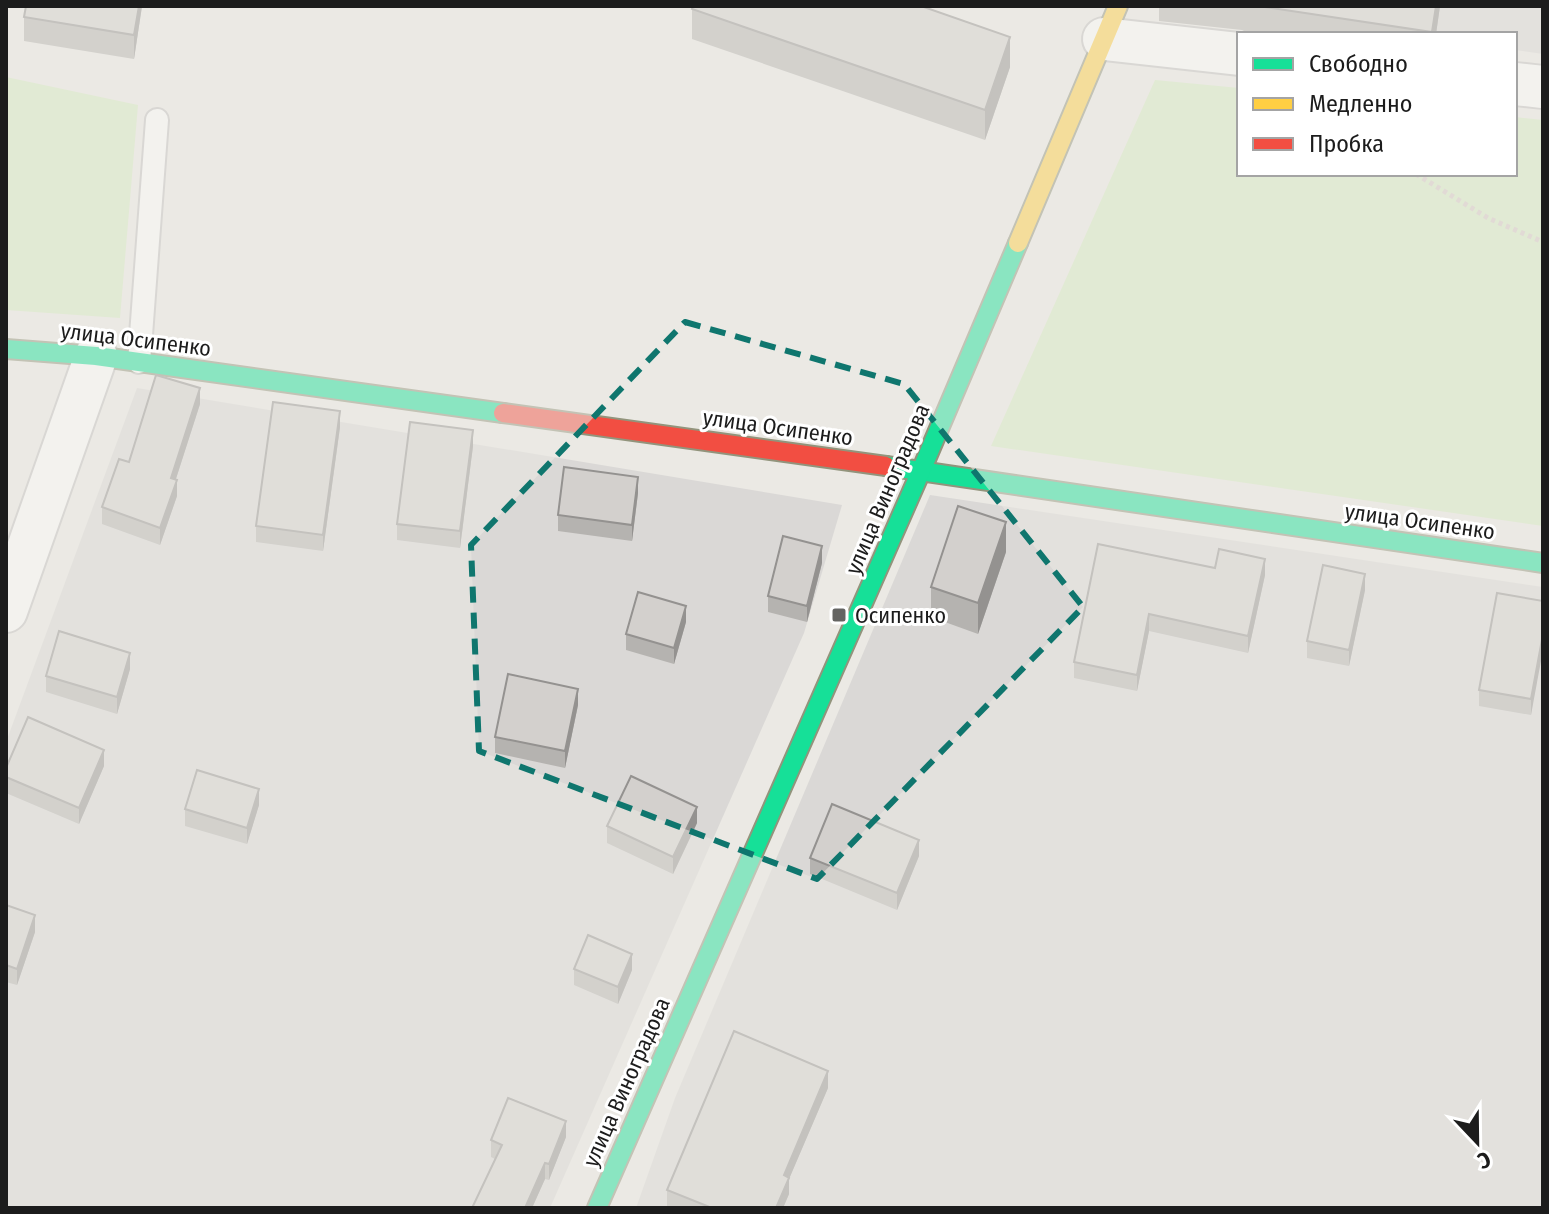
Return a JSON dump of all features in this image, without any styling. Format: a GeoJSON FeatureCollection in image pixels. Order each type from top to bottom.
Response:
{"type":"FeatureCollection","features":[{"type":"Feature","properties":{"kind":"street"},"geometry":{"type":"LineString","coordinates":[[1111,22],[1237,54]]}},
{"type":"Feature","properties":{"kind":"street","name":"улица Виноградова"},"geometry":{"type":"LineString","coordinates":[[597,1208],[921,471],[1111,22]]}},
{"type":"Feature","properties":{"kind":"street"},"geometry":{"type":"LineString","coordinates":[[1517,84],[1543,87]]}},
{"type":"Feature","properties":{"kind":"street","name":"улица Осипенко"},"geometry":{"type":"LineString","coordinates":[[6,349],[96,356],[921,471],[1543,563]]}},
{"type":"Feature","properties":{"kind":"street"},"geometry":{"type":"LineString","coordinates":[[6,611],[19,538],[96,356]]}},
{"type":"Feature","properties":{"kind":"lane"},"geometry":{"type":"LineString","coordinates":[[139,362],[157,120]]}},
{"type":"Feature","properties":{"kind":"path"},"geometry":{"type":"LineString","coordinates":[[1419,176],[1488,218],[1543,242]]}},
{"type":"Feature","properties":{"kind":"highlighted area"},"geometry":{"type":"Polygon","coordinates":[[[685,322],[904,384],[1083,607],[817,879],[479,751],[471,545],[685,322]]]}},
{"type":"Feature","properties":{"kind":"shaded area"},"geometry":{"type":"Polygon","coordinates":[[[1199,6],[1543,6],[1543,54],[1517,50],[1517,32],[1357,32],[1199,6]]]}},
{"type":"Feature","properties":{"kind":"shaded area"},"geometry":{"type":"Polygon","coordinates":[[[137,388],[842,505],[804,633],[550,1208],[6,1208],[6,742],[137,388]]]}},
{"type":"Feature","properties":{"kind":"shaded area"},"geometry":{"type":"Polygon","coordinates":[[[930,495],[1543,587],[1543,1208],[636,1208],[675,1098],[930,495]]]}},
{"type":"Feature","properties":{"kind":"green space"},"geometry":{"type":"Polygon","coordinates":[[[6,77],[138,105],[120,318],[6,310],[6,77]]]}},
{"type":"Feature","properties":{"kind":"green space"},"geometry":{"type":"Polygon","coordinates":[[[1155,80],[1237,88],[1237,176],[1517,176],[1517,117],[1543,120],[1543,526],[991,446],[1155,80]]]}},
{"type":"Feature","properties":{"kind":"building"},"geometry":{"type":"Polygon","coordinates":[[[26,6],[139,6],[134,35],[24,17],[26,6]]]}},
{"type":"Feature","properties":{"kind":"building"},"geometry":{"type":"Polygon","coordinates":[[[693,6],[921,6],[1010,37],[985,110],[692,9],[693,6]]]}},
{"type":"Feature","properties":{"kind":"building"},"geometry":{"type":"Polygon","coordinates":[[[1258,6],[1436,6],[1432,32],[1258,6]]]}},
{"type":"Feature","properties":{"kind":"building"},"geometry":{"type":"Polygon","coordinates":[[[156,375],[200,388],[171,478],[177,480],[160,528],[102,507],[119,459],[129,462],[156,375]]]}},
{"type":"Feature","properties":{"kind":"building"},"geometry":{"type":"Polygon","coordinates":[[[273,402],[340,411],[323,535],[256,526],[273,402]]]}},
{"type":"Feature","properties":{"kind":"building"},"geometry":{"type":"Polygon","coordinates":[[[410,422],[473,430],[460,531],[397,524],[410,422]]]}},
{"type":"Feature","properties":{"kind":"building"},"geometry":{"type":"Polygon","coordinates":[[[564,467],[638,477],[632,525],[558,515],[564,467]]]}},
{"type":"Feature","properties":{"kind":"building"},"geometry":{"type":"Polygon","coordinates":[[[958,506],[1006,522],[978,603],[931,587],[958,506]]]}},
{"type":"Feature","properties":{"kind":"building"},"geometry":{"type":"Polygon","coordinates":[[[783,536],[822,546],[807,606],[768,596],[783,536]]]}},
{"type":"Feature","properties":{"kind":"building"},"geometry":{"type":"Polygon","coordinates":[[[1098,544],[1215,568],[1219,549],[1265,559],[1248,636],[1149,614],[1137,675],[1074,662],[1098,544]]]}},
{"type":"Feature","properties":{"kind":"building"},"geometry":{"type":"Polygon","coordinates":[[[1323,565],[1365,574],[1349,650],[1307,641],[1323,565]]]}},
{"type":"Feature","properties":{"kind":"building"},"geometry":{"type":"Polygon","coordinates":[[[638,592],[686,606],[674,648],[626,634],[638,592]]]}},
{"type":"Feature","properties":{"kind":"building"},"geometry":{"type":"Polygon","coordinates":[[[1497,593],[1543,601],[1543,634],[1531,699],[1479,690],[1497,593]]]}},
{"type":"Feature","properties":{"kind":"building"},"geometry":{"type":"Polygon","coordinates":[[[59,631],[130,653],[117,697],[46,676],[59,631]]]}},
{"type":"Feature","properties":{"kind":"building"},"geometry":{"type":"Polygon","coordinates":[[[508,674],[578,689],[565,751],[495,737],[508,674]]]}},
{"type":"Feature","properties":{"kind":"building"},"geometry":{"type":"Polygon","coordinates":[[[28,717],[104,750],[79,808],[6,777],[6,768],[28,717]]]}},
{"type":"Feature","properties":{"kind":"building"},"geometry":{"type":"Polygon","coordinates":[[[197,770],[259,789],[247,828],[185,809],[197,770]]]}},
{"type":"Feature","properties":{"kind":"building"},"geometry":{"type":"Polygon","coordinates":[[[631,776],[697,807],[673,857],[607,826],[631,776]]]}},
{"type":"Feature","properties":{"kind":"building"},"geometry":{"type":"Polygon","coordinates":[[[832,804],[919,840],[897,893],[810,858],[832,804]]]}},
{"type":"Feature","properties":{"kind":"building"},"geometry":{"type":"Polygon","coordinates":[[[6,905],[35,915],[17,969],[6,965],[6,905]]]}},
{"type":"Feature","properties":{"kind":"building"},"geometry":{"type":"Polygon","coordinates":[[[588,935],[632,954],[618,987],[574,969],[588,935]]]}},
{"type":"Feature","properties":{"kind":"building"},"geometry":{"type":"Polygon","coordinates":[[[734,1031],[828,1071],[784,1175],[789,1178],[776,1208],[712,1208],[667,1190],[734,1031]]]}},
{"type":"Feature","properties":{"kind":"building"},"geometry":{"type":"Polygon","coordinates":[[[508,1098],[566,1121],[549,1164],[545,1163],[525,1208],[472,1208],[502,1145],[491,1140],[508,1098]]]}},
{"type":"Feature","properties":{"kind":"traffic: fast"},"geometry":{"type":"LineString","coordinates":[[597,1208],[1018,243]]}},
{"type":"Feature","properties":{"kind":"traffic: fast"},"geometry":{"type":"LineString","coordinates":[[6,349],[96,356],[503,413]]}},
{"type":"Feature","properties":{"kind":"traffic: fast"},"geometry":{"type":"LineString","coordinates":[[886,466],[1543,563]]}},
{"type":"Feature","properties":{"kind":"traffic: slow"},"geometry":{"type":"LineString","coordinates":[[1018,243],[1118,6]]}},
{"type":"Feature","properties":{"kind":"traffic: jam"},"geometry":{"type":"LineString","coordinates":[[503,413],[886,466]]}},
{"type":"Feature","properties":{"kind":"place","name":"Осипенко"},"geometry":{"type":"Point","coordinates":[839,615]}}]}
